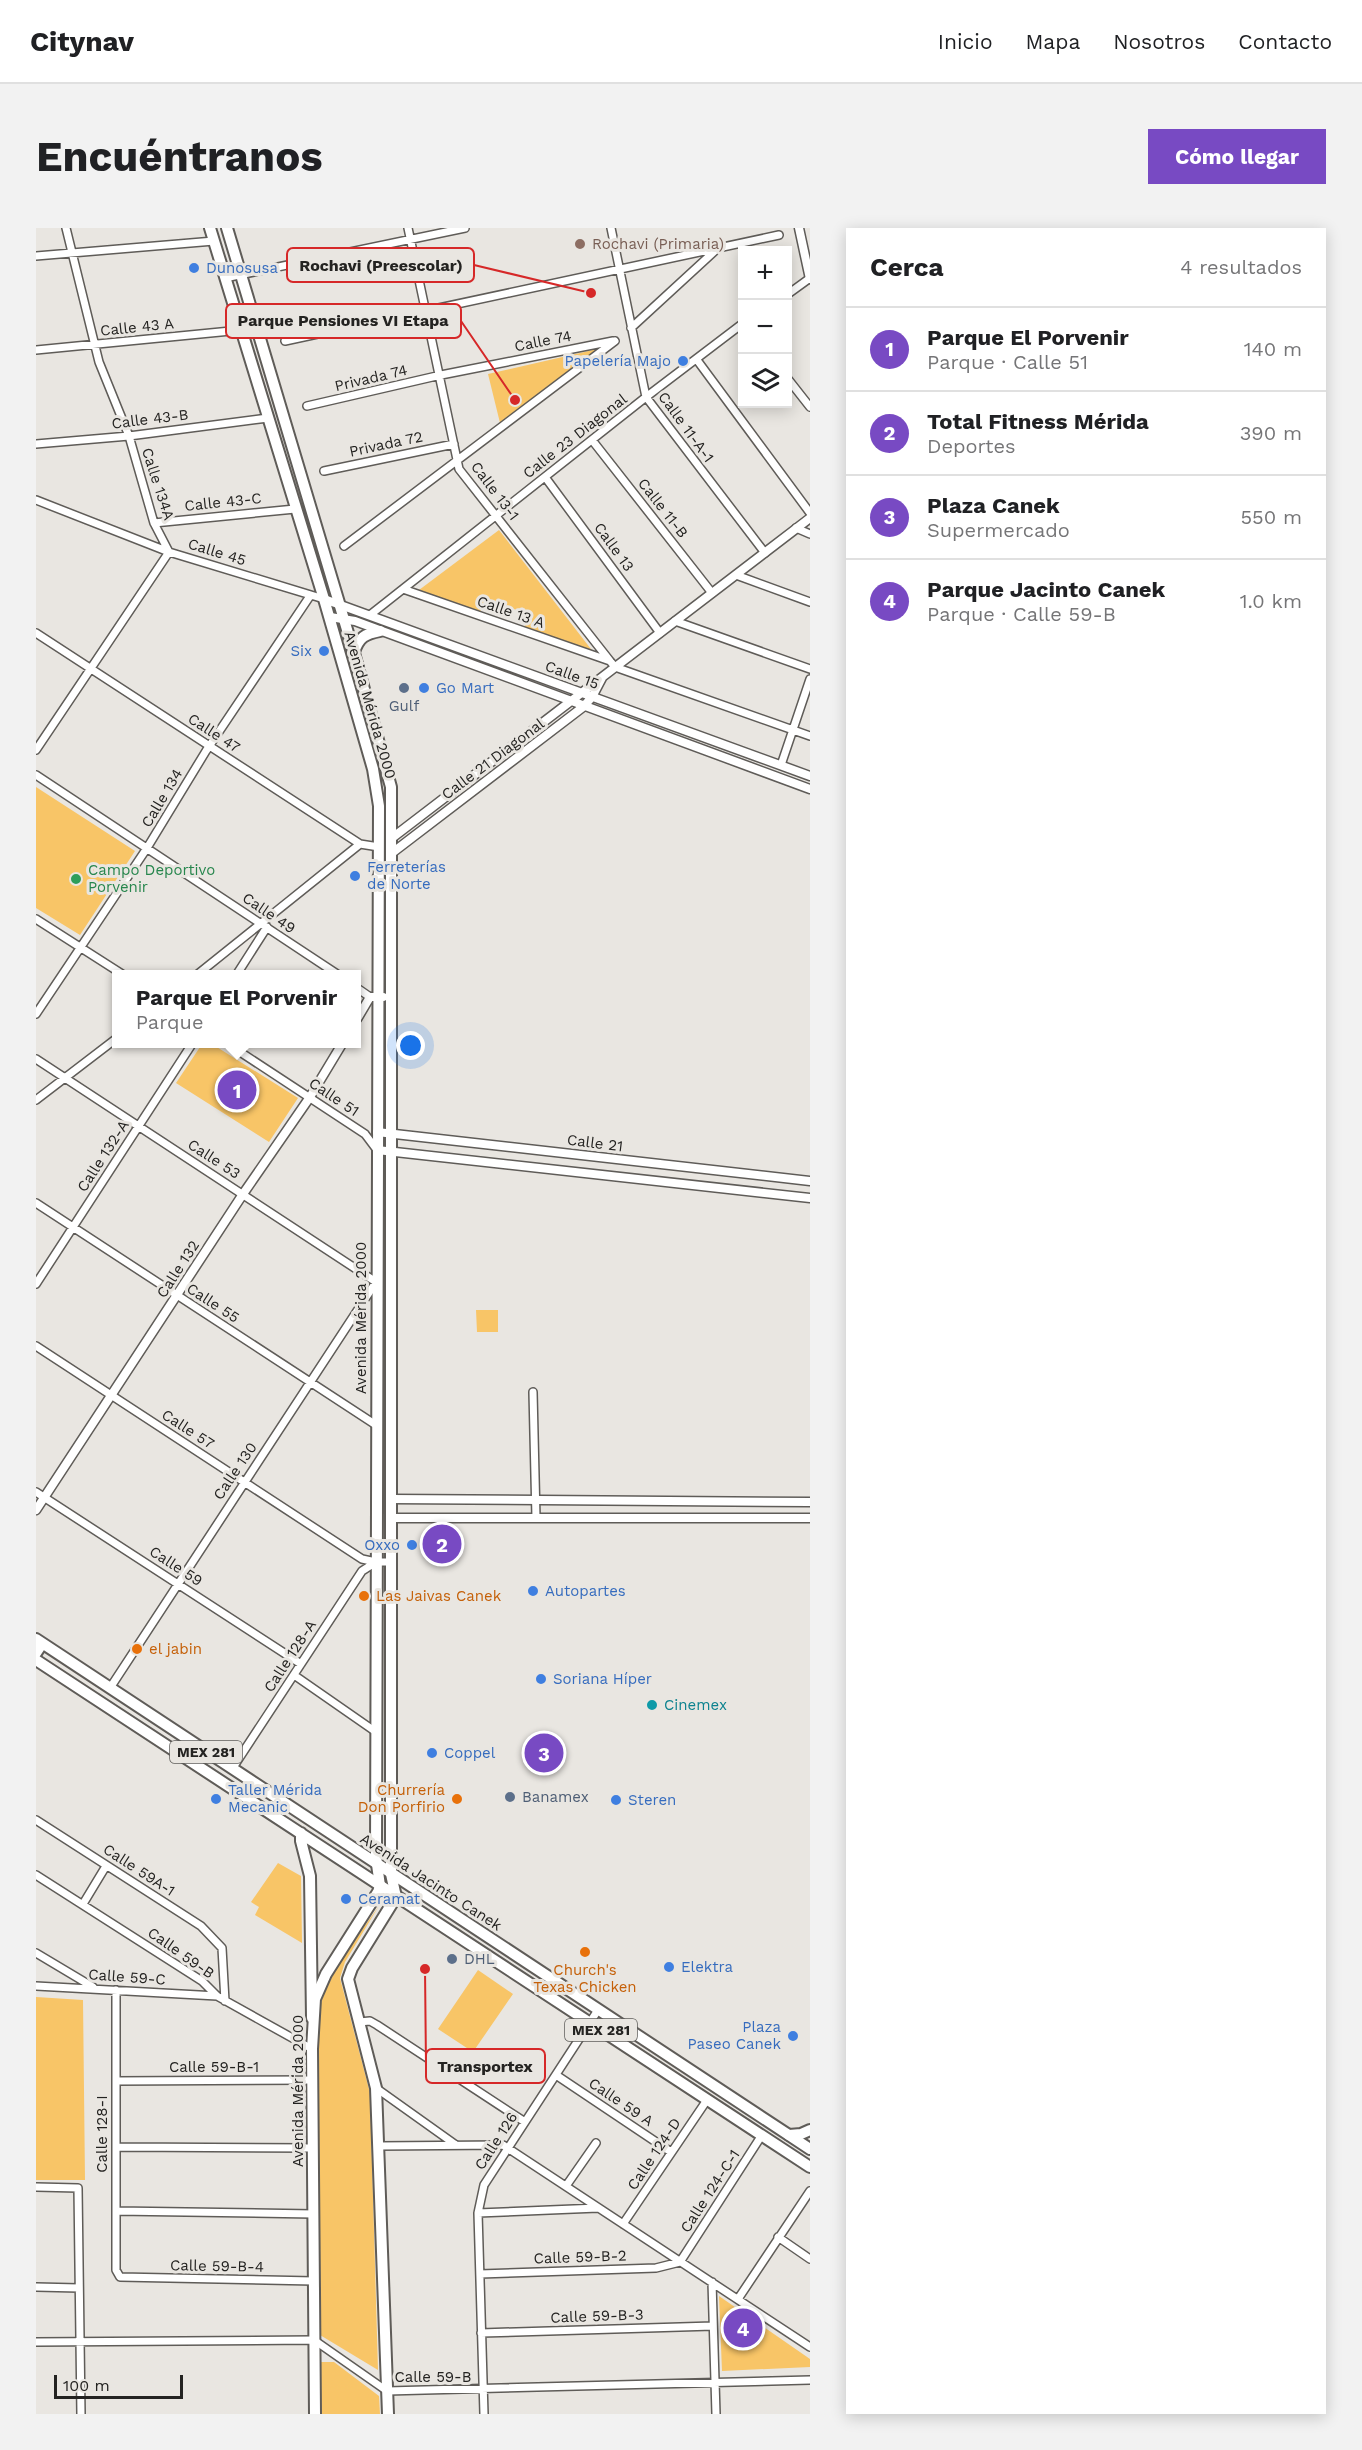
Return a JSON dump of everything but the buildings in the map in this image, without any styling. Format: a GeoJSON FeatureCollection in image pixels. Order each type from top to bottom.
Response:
{"type":"FeatureCollection","features":[{"type":"Feature","properties":{"kind":"main road","name":"Avenida Mérida 2000"},"geometry":{"type":"LineString","coordinates":[[210,228],[330,617],[377,785],[380,847],[374,997],[377,1132],[376,1864],[380,1886],[319,1987],[312,2018],[315,2414]]}},
{"type":"Feature","properties":{"kind":"main road","name":"Avenida Mérida 2000"},"geometry":{"type":"LineString","coordinates":[[227,228],[354,652],[391,787],[393,1151],[390,1282],[391,1874],[396,1897]]}},
{"type":"Feature","properties":{"kind":"main road"},"geometry":{"type":"LineString","coordinates":[[354,652],[359,639],[364,634],[380,631]]}},
{"type":"Feature","properties":{"kind":"main road","name":"Avenida Jacinto Canek"},"geometry":{"type":"LineString","coordinates":[[38,1645],[110,1688],[810,2149]]}},
{"type":"Feature","properties":{"kind":"main road","name":"Avenida Jacinto Canek"},"geometry":{"type":"LineString","coordinates":[[36,1660],[810,2167]]}},
{"type":"Feature","properties":{"kind":"main road"},"geometry":{"type":"LineString","coordinates":[[301,1833],[310,1876],[312,2018]]}},
{"type":"Feature","properties":{"kind":"main road"},"geometry":{"type":"LineString","coordinates":[[388,2414],[376,2088],[348,1979],[352,1968],[396,1897]]}},
{"type":"Feature","properties":{"kind":"main road"},"geometry":{"type":"LineString","coordinates":[[789,2135],[801,2134],[810,2130]]}},
{"type":"Feature","properties":{"kind":"street","name":"Calle 134A"},"geometry":{"type":"LineString","coordinates":[[66,228],[95,345],[129,436],[154,523],[170,552]]}},
{"type":"Feature","properties":{"kind":"street","name":"Calle 13-1"},"geometry":{"type":"LineString","coordinates":[[408,228],[441,375],[459,469],[613,664]]}},
{"type":"Feature","properties":{"kind":"street"},"geometry":{"type":"LineString","coordinates":[[225,278],[465,228]]}},
{"type":"Feature","properties":{"kind":"street","name":"Calle 11-A-1"},"geometry":{"type":"LineString","coordinates":[[611,228],[646,397],[765,553]]}},
{"type":"Feature","properties":{"kind":"street"},"geometry":{"type":"LineString","coordinates":[[792,291],[810,279],[799,228]]}},
{"type":"Feature","properties":{"kind":"street"},"geometry":{"type":"LineString","coordinates":[[285,341],[779,235]]}},
{"type":"Feature","properties":{"kind":"street"},"geometry":{"type":"LineString","coordinates":[[36,256],[214,241]]}},
{"type":"Feature","properties":{"kind":"street"},"geometry":{"type":"LineString","coordinates":[[631,328],[718,248]]}},
{"type":"Feature","properties":{"kind":"street","name":"Calle 23 Diagonal"},"geometry":{"type":"LineString","coordinates":[[370,615],[738,327]]}},
{"type":"Feature","properties":{"kind":"street","name":"Calle 43 A"},"geometry":{"type":"LineString","coordinates":[[36,350],[241,330]]}},
{"type":"Feature","properties":{"kind":"street","name":"Calle 74"},"geometry":{"type":"LineString","coordinates":[[441,375],[615,341],[458,461]]}},
{"type":"Feature","properties":{"kind":"street"},"geometry":{"type":"LineString","coordinates":[[697,360],[810,513]]}},
{"type":"Feature","properties":{"kind":"street","name":"Privada 74"},"geometry":{"type":"LineString","coordinates":[[307,406],[441,375]]}},
{"type":"Feature","properties":{"kind":"street"},"geometry":{"type":"LineString","coordinates":[[792,384],[810,407]]}},
{"type":"Feature","properties":{"kind":"street","name":"Calle 43-B"},"geometry":{"type":"LineString","coordinates":[[36,444],[129,436],[268,418]]}},
{"type":"Feature","properties":{"kind":"street","name":"Calle 11-B"},"geometry":{"type":"LineString","coordinates":[[592,440],[712,593]]}},
{"type":"Feature","properties":{"kind":"street","name":"Privada 72"},"geometry":{"type":"LineString","coordinates":[[324,471],[454,444]]}},
{"type":"Feature","properties":{"kind":"street"},"geometry":{"type":"LineString","coordinates":[[344,546],[458,461]]}},
{"type":"Feature","properties":{"kind":"street","name":"Calle 13"},"geometry":{"type":"LineString","coordinates":[[546,477],[660,633]]}},
{"type":"Feature","properties":{"kind":"street","name":"Calle 45"},"geometry":{"type":"LineString","coordinates":[[36,500],[170,552],[324,599]]}},
{"type":"Feature","properties":{"kind":"street","name":"Calle 43-C"},"geometry":{"type":"LineString","coordinates":[[154,523],[295,509]]}},
{"type":"Feature","properties":{"kind":"street","name":"Calle 21 Diagonal"},"geometry":{"type":"LineString","coordinates":[[392,853],[583,707],[613,664],[660,633],[810,518]]}},
{"type":"Feature","properties":{"kind":"street"},"geometry":{"type":"LineString","coordinates":[[796,528],[810,534]]}},
{"type":"Feature","properties":{"kind":"street"},"geometry":{"type":"LineString","coordinates":[[36,750],[170,552]]}},
{"type":"Feature","properties":{"kind":"street"},"geometry":{"type":"LineString","coordinates":[[736,575],[810,602]]}},
{"type":"Feature","properties":{"kind":"street","name":"Calle 13 A"},"geometry":{"type":"LineString","coordinates":[[403,589],[810,736]]}},
{"type":"Feature","properties":{"kind":"street","name":"Calle 134"},"geometry":{"type":"LineString","coordinates":[[36,1014],[147,848],[210,747],[310,596]]}},
{"type":"Feature","properties":{"kind":"street","name":"Calle 15"},"geometry":{"type":"LineString","coordinates":[[324,599],[810,776]]}},
{"type":"Feature","properties":{"kind":"street","name":"Calle 15"},"geometry":{"type":"LineString","coordinates":[[330,617],[344,619],[380,631],[810,789]]}},
{"type":"Feature","properties":{"kind":"street"},"geometry":{"type":"LineString","coordinates":[[675,621],[810,669]]}},
{"type":"Feature","properties":{"kind":"street","name":"Calle 47"},"geometry":{"type":"LineString","coordinates":[[36,633],[360,844],[380,847]]}},
{"type":"Feature","properties":{"kind":"street","name":"Calle 21 Diagonal"},"geometry":{"type":"LineString","coordinates":[[392,838],[602,677]]}},
{"type":"Feature","properties":{"kind":"street"},"geometry":{"type":"LineString","coordinates":[[781,765],[810,680]]}},
{"type":"Feature","properties":{"kind":"street","name":"Calle 49"},"geometry":{"type":"LineString","coordinates":[[36,775],[330,970]]}},
{"type":"Feature","properties":{"kind":"street"},"geometry":{"type":"LineString","coordinates":[[205,970],[264,925],[360,844]]}},
{"type":"Feature","properties":{"kind":"street"},"geometry":{"type":"LineString","coordinates":[[36,919],[114,970]]}},
{"type":"Feature","properties":{"kind":"street"},"geometry":{"type":"LineString","coordinates":[[240,970],[264,925]]}},
{"type":"Feature","properties":{"kind":"street"},"geometry":{"type":"LineString","coordinates":[[361,990],[374,997],[391,997]]}},
{"type":"Feature","properties":{"kind":"street"},"geometry":{"type":"LineString","coordinates":[[361,1014],[374,997]]}},
{"type":"Feature","properties":{"kind":"street"},"geometry":{"type":"LineString","coordinates":[[36,1100],[112,1042]]}},
{"type":"Feature","properties":{"kind":"street","name":"Calle 132-A"},"geometry":{"type":"LineString","coordinates":[[36,1284],[189,1048]]}},
{"type":"Feature","properties":{"kind":"street","name":"Calle 51"},"geometry":{"type":"LineString","coordinates":[[234,1048],[365,1134],[377,1150]]}},
{"type":"Feature","properties":{"kind":"street","name":"Calle 132"},"geometry":{"type":"LineString","coordinates":[[36,1510],[40,1494],[111,1395],[243,1194],[310,1097],[340,1048]]}},
{"type":"Feature","properties":{"kind":"street","name":"Calle 53"},"geometry":{"type":"LineString","coordinates":[[36,1059],[376,1282]]}},
{"type":"Feature","properties":{"kind":"street","name":"Calle 21"},"geometry":{"type":"LineString","coordinates":[[377,1132],[810,1181]]}},
{"type":"Feature","properties":{"kind":"street","name":"Calle 51"},"geometry":{"type":"LineString","coordinates":[[365,1134],[377,1132]]}},
{"type":"Feature","properties":{"kind":"street","name":"Calle 21"},"geometry":{"type":"LineString","coordinates":[[377,1150],[810,1198]]}},
{"type":"Feature","properties":{"kind":"street"},"geometry":{"type":"LineString","coordinates":[[618,1176],[620,1160]]}},
{"type":"Feature","properties":{"kind":"street","name":"Calle 55"},"geometry":{"type":"LineString","coordinates":[[36,1203],[376,1425]]}},
{"type":"Feature","properties":{"kind":"street"},"geometry":{"type":"LineString","coordinates":[[376,1282],[390,1282]]}},
{"type":"Feature","properties":{"kind":"street","name":"Calle 130"},"geometry":{"type":"LineString","coordinates":[[110,1688],[376,1282]]}},
{"type":"Feature","properties":{"kind":"street","name":"Calle 57"},"geometry":{"type":"LineString","coordinates":[[36,1346],[362,1559],[391,1562]]}},
{"type":"Feature","properties":{"kind":"street"},"geometry":{"type":"LineString","coordinates":[[533,1392],[536,1518]]}},
{"type":"Feature","properties":{"kind":"street","name":"Calle 59"},"geometry":{"type":"LineString","coordinates":[[40,1494],[301,1664]]}},
{"type":"Feature","properties":{"kind":"street"},"geometry":{"type":"LineString","coordinates":[[391,1499],[810,1502]]}},
{"type":"Feature","properties":{"kind":"street"},"geometry":{"type":"LineString","coordinates":[[391,1518],[810,1518]]}},
{"type":"Feature","properties":{"kind":"street","name":"Calle 128-A"},"geometry":{"type":"LineString","coordinates":[[232,1769],[362,1571],[376,1562]]}},
{"type":"Feature","properties":{"kind":"street"},"geometry":{"type":"LineString","coordinates":[[294,1675],[376,1732]]}},
{"type":"Feature","properties":{"kind":"street","name":"Calle 59A-1"},"geometry":{"type":"LineString","coordinates":[[36,1820],[201,1926],[222,1948],[225,2001]]}},
{"type":"Feature","properties":{"kind":"street"},"geometry":{"type":"LineString","coordinates":[[83,1904],[106,1866]]}},
{"type":"Feature","properties":{"kind":"street","name":"Calle 59-B"},"geometry":{"type":"LineString","coordinates":[[36,1875],[202,1981],[217,1996],[312,2049]]}},
{"type":"Feature","properties":{"kind":"street"},"geometry":{"type":"LineString","coordinates":[[36,1953],[95,1988]]}},
{"type":"Feature","properties":{"kind":"street","name":"Calle 59-C"},"geometry":{"type":"LineString","coordinates":[[36,1986],[217,1996]]}},
{"type":"Feature","properties":{"kind":"street","name":"Calle 128-I"},"geometry":{"type":"LineString","coordinates":[[116,1990],[116,2270],[120,2277]]}},
{"type":"Feature","properties":{"kind":"street","name":"Calle 126"},"geometry":{"type":"LineString","coordinates":[[484,2414],[478,2213],[484,2185],[598,2010]]}},
{"type":"Feature","properties":{"kind":"street"},"geometry":{"type":"LineString","coordinates":[[358,2022],[370,2021],[377,2025],[525,2122]]}},
{"type":"Feature","properties":{"kind":"street","name":"Calle 59 A"},"geometry":{"type":"LineString","coordinates":[[556,2075],[671,2152]]}},
{"type":"Feature","properties":{"kind":"street","name":"Calle 59-B-1"},"geometry":{"type":"LineString","coordinates":[[116,2081],[313,2080]]}},
{"type":"Feature","properties":{"kind":"street"},"geometry":{"type":"LineString","coordinates":[[376,2088],[456,2145]]}},
{"type":"Feature","properties":{"kind":"street","name":"Calle 124-D"},"geometry":{"type":"LineString","coordinates":[[623,2224],[707,2100]]}},
{"type":"Feature","properties":{"kind":"street","name":"Calle 124-C-1"},"geometry":{"type":"LineString","coordinates":[[680,2262],[762,2135]]}},
{"type":"Feature","properties":{"kind":"street"},"geometry":{"type":"LineString","coordinates":[[566,2186],[596,2143]]}},
{"type":"Feature","properties":{"kind":"street"},"geometry":{"type":"LineString","coordinates":[[378,2146],[503,2145],[810,2347]]}},
{"type":"Feature","properties":{"kind":"street"},"geometry":{"type":"LineString","coordinates":[[116,2147],[313,2148]]}},
{"type":"Feature","properties":{"kind":"street"},"geometry":{"type":"LineString","coordinates":[[36,2187],[78,2188],[81,2414]]}},
{"type":"Feature","properties":{"kind":"street"},"geometry":{"type":"LineString","coordinates":[[738,2300],[778,2236],[810,2191]]}},
{"type":"Feature","properties":{"kind":"street"},"geometry":{"type":"LineString","coordinates":[[478,2213],[599,2208]]}},
{"type":"Feature","properties":{"kind":"street"},"geometry":{"type":"LineString","coordinates":[[116,2211],[314,2214]]}},
{"type":"Feature","properties":{"kind":"street"},"geometry":{"type":"LineString","coordinates":[[778,2236],[810,2259]]}},
{"type":"Feature","properties":{"kind":"street","name":"Calle 59-B-2"},"geometry":{"type":"LineString","coordinates":[[480,2274],[656,2268],[680,2262]]}},
{"type":"Feature","properties":{"kind":"street","name":"Calle 59-B-4"},"geometry":{"type":"LineString","coordinates":[[120,2277],[314,2281]]}},
{"type":"Feature","properties":{"kind":"street"},"geometry":{"type":"LineString","coordinates":[[712,2282],[716,2414]]}},
{"type":"Feature","properties":{"kind":"street"},"geometry":{"type":"LineString","coordinates":[[36,2287],[79,2288]]}},
{"type":"Feature","properties":{"kind":"street","name":"Calle 59-B-3"},"geometry":{"type":"LineString","coordinates":[[481,2333],[713,2326]]}},
{"type":"Feature","properties":{"kind":"street"},"geometry":{"type":"LineString","coordinates":[[36,2342],[314,2340]]}},
{"type":"Feature","properties":{"kind":"street","name":"Calle 59-B"},"geometry":{"type":"LineString","coordinates":[[314,2340],[387,2391],[810,2380]]}},
{"type":"Feature","properties":{"kind":"shaded area"},"geometry":{"type":"Polygon","coordinates":[[[606,347],[501,427],[488,374],[606,347]]]}},
{"type":"Feature","properties":{"kind":"shaded area"},"geometry":{"type":"Polygon","coordinates":[[[499,530],[594,653],[524,628],[528,614],[485,599],[480,612],[419,590],[499,530]]]}},
{"type":"Feature","properties":{"kind":"shaded area","name":"Campo Deportivo Porvenir"},"geometry":{"type":"Polygon","coordinates":[[[36,787],[135,851],[80,935],[36,908],[36,787]]]}},
{"type":"Feature","properties":{"kind":"shaded area"},"geometry":{"type":"Polygon","coordinates":[[[199,1048],[218,1048],[298,1098],[269,1142],[176,1083],[199,1048]]]}},
{"type":"Feature","properties":{"kind":"shaded area"},"geometry":{"type":"Polygon","coordinates":[[[476,1310],[498,1310],[498,1332],[477,1332],[476,1310]]]}},
{"type":"Feature","properties":{"kind":"shaded area"},"geometry":{"type":"Polygon","coordinates":[[[278,1863],[301,1876],[302,1943],[255,1915],[259,1907],[251,1902],[278,1863]]]}},
{"type":"Feature","properties":{"kind":"shaded area"},"geometry":{"type":"Polygon","coordinates":[[[380,1904],[345,1962],[340,1978],[370,2093],[378,2370],[320,2335],[317,2019],[334,1973],[380,1904]]]}},
{"type":"Feature","properties":{"kind":"shaded area"},"geometry":{"type":"Polygon","coordinates":[[[478,1970],[513,1994],[473,2052],[438,2029],[478,1970]]]}},
{"type":"Feature","properties":{"kind":"shaded area"},"geometry":{"type":"Polygon","coordinates":[[[36,1997],[83,2000],[85,2180],[36,2180],[36,1997]]]}},
{"type":"Feature","properties":{"kind":"shaded area"},"geometry":{"type":"Polygon","coordinates":[[[719,2296],[810,2359],[810,2367],[722,2371],[719,2296]]]}},
{"type":"Feature","properties":{"kind":"shaded area"},"geometry":{"type":"Polygon","coordinates":[[[318,2362],[334,2362],[379,2396],[380,2414],[319,2414],[318,2362]]]}},
{"type":"Feature","properties":{"kind":"place","name":"Rochavi (Primaria)"},"geometry":{"type":"Point","coordinates":[580,244]}},
{"type":"Feature","properties":{"kind":"place","name":"Dunosusa"},"geometry":{"type":"Point","coordinates":[194,268]}},
{"type":"Feature","properties":{"kind":"place","name":"Rochavi (Preescolar)"},"geometry":{"type":"Point","coordinates":[591,293]}},
{"type":"Feature","properties":{"kind":"place","name":"Papelería Majo"},"geometry":{"type":"Point","coordinates":[683,361]}},
{"type":"Feature","properties":{"kind":"place","name":"Parque Pensiones VI Etapa"},"geometry":{"type":"Point","coordinates":[515,400]}},
{"type":"Feature","properties":{"kind":"place","name":"Six"},"geometry":{"type":"Point","coordinates":[324,651]}},
{"type":"Feature","properties":{"kind":"place","name":"Gulf"},"geometry":{"type":"Point","coordinates":[404,688]}},
{"type":"Feature","properties":{"kind":"place","name":"Go Mart"},"geometry":{"type":"Point","coordinates":[424,688]}},
{"type":"Feature","properties":{"kind":"place","name":"Ferreterías de Norte"},"geometry":{"type":"Point","coordinates":[355,876]}},
{"type":"Feature","properties":{"kind":"place","name":"Campo Deportivo Porvenir"},"geometry":{"type":"Point","coordinates":[76,879]}},
{"type":"Feature","properties":{"kind":"place","name":"Parque El Porvenir"},"geometry":{"type":"Point","coordinates":[237,1090]}},
{"type":"Feature","properties":{"kind":"place","name":"Total Fitness Mérida"},"geometry":{"type":"Point","coordinates":[442,1544]}},
{"type":"Feature","properties":{"kind":"place","name":"Oxxo"},"geometry":{"type":"Point","coordinates":[412,1545]}},
{"type":"Feature","properties":{"kind":"place","name":"Autopartes"},"geometry":{"type":"Point","coordinates":[533,1591]}},
{"type":"Feature","properties":{"kind":"place","name":"Las Jaivas Canek"},"geometry":{"type":"Point","coordinates":[364,1596]}},
{"type":"Feature","properties":{"kind":"place","name":"el jabin"},"geometry":{"type":"Point","coordinates":[137,1649]}},
{"type":"Feature","properties":{"kind":"place","name":"Soriana Híper"},"geometry":{"type":"Point","coordinates":[541,1679]}},
{"type":"Feature","properties":{"kind":"place","name":"Cinemex"},"geometry":{"type":"Point","coordinates":[652,1705]}},
{"type":"Feature","properties":{"kind":"place","name":"Coppel"},"geometry":{"type":"Point","coordinates":[432,1753]}},
{"type":"Feature","properties":{"kind":"place","name":"Plaza Canek"},"geometry":{"type":"Point","coordinates":[544,1753]}},
{"type":"Feature","properties":{"kind":"place","name":"Banamex"},"geometry":{"type":"Point","coordinates":[510,1797]}},
{"type":"Feature","properties":{"kind":"place","name":"Taller Mérida Mecanic"},"geometry":{"type":"Point","coordinates":[216,1799]}},
{"type":"Feature","properties":{"kind":"place","name":"Churrería Don Porfirio"},"geometry":{"type":"Point","coordinates":[457,1799]}},
{"type":"Feature","properties":{"kind":"place","name":"Steren"},"geometry":{"type":"Point","coordinates":[616,1800]}},
{"type":"Feature","properties":{"kind":"place","name":"Ceramat"},"geometry":{"type":"Point","coordinates":[346,1899]}},
{"type":"Feature","properties":{"kind":"place","name":"Church's Texas Chicken"},"geometry":{"type":"Point","coordinates":[585,1952]}},
{"type":"Feature","properties":{"kind":"place","name":"DHL"},"geometry":{"type":"Point","coordinates":[452,1959]}},
{"type":"Feature","properties":{"kind":"place","name":"Elektra"},"geometry":{"type":"Point","coordinates":[669,1967]}},
{"type":"Feature","properties":{"kind":"place","name":"Transportex"},"geometry":{"type":"Point","coordinates":[425,1969]}},
{"type":"Feature","properties":{"kind":"place","name":"Plaza Paseo Canek"},"geometry":{"type":"Point","coordinates":[793,2036]}},
{"type":"Feature","properties":{"kind":"place","name":"Parque Jacinto Canek"},"geometry":{"type":"Point","coordinates":[743,2328]}}]}
